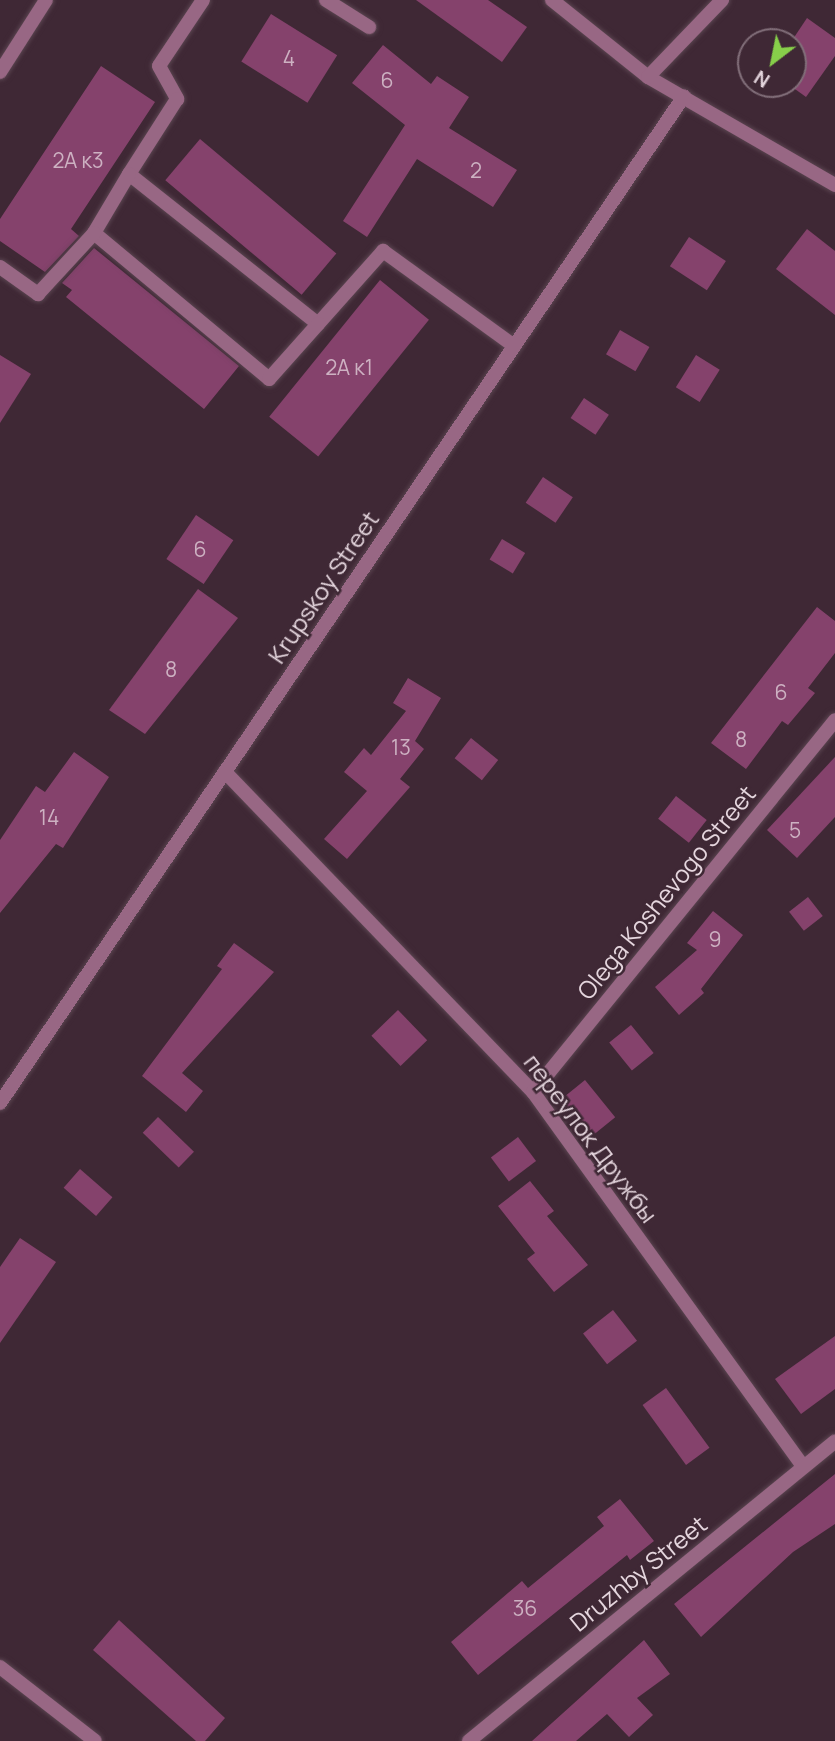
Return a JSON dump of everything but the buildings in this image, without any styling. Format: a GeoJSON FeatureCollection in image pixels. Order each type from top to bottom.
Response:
{"type":"FeatureCollection","features":[{"type":"Feature","properties":{"kind":"street"},"geometry":{"type":"LineString","coordinates":[[0,72],[46,0]]}},
{"type":"Feature","properties":{"kind":"street"},"geometry":{"type":"LineString","coordinates":[[0,267],[38,294],[94,233],[177,99],[159,66],[203,0]]}},
{"type":"Feature","properties":{"kind":"street"},"geometry":{"type":"LineString","coordinates":[[326,0],[369,27]]}},
{"type":"Feature","properties":{"kind":"street"},"geometry":{"type":"LineString","coordinates":[[552,0],[648,77],[835,185]]}},
{"type":"Feature","properties":{"kind":"street"},"geometry":{"type":"LineString","coordinates":[[648,77],[722,0]]}},
{"type":"Feature","properties":{"kind":"street","name":"Krupskoy Street"},"geometry":{"type":"LineString","coordinates":[[0,1103],[684,96]]}},
{"type":"Feature","properties":{"kind":"street"},"geometry":{"type":"LineString","coordinates":[[129,174],[318,324]]}},
{"type":"Feature","properties":{"kind":"street"},"geometry":{"type":"LineString","coordinates":[[94,233],[269,379],[383,251],[514,346]]}},
{"type":"Feature","properties":{"kind":"street","name":"Olega Koshevogo Street"},"geometry":{"type":"LineString","coordinates":[[533,1092],[835,720]]}},
{"type":"Feature","properties":{"kind":"street","name":"переулок Дружбы"},"geometry":{"type":"LineString","coordinates":[[225,772],[533,1092],[803,1467]]}},
{"type":"Feature","properties":{"kind":"street","name":"Druzhby Street"},"geometry":{"type":"LineString","coordinates":[[469,1741],[835,1441]]}},
{"type":"Feature","properties":{"kind":"street"},"geometry":{"type":"LineString","coordinates":[[0,1667],[95,1741]]}}]}
